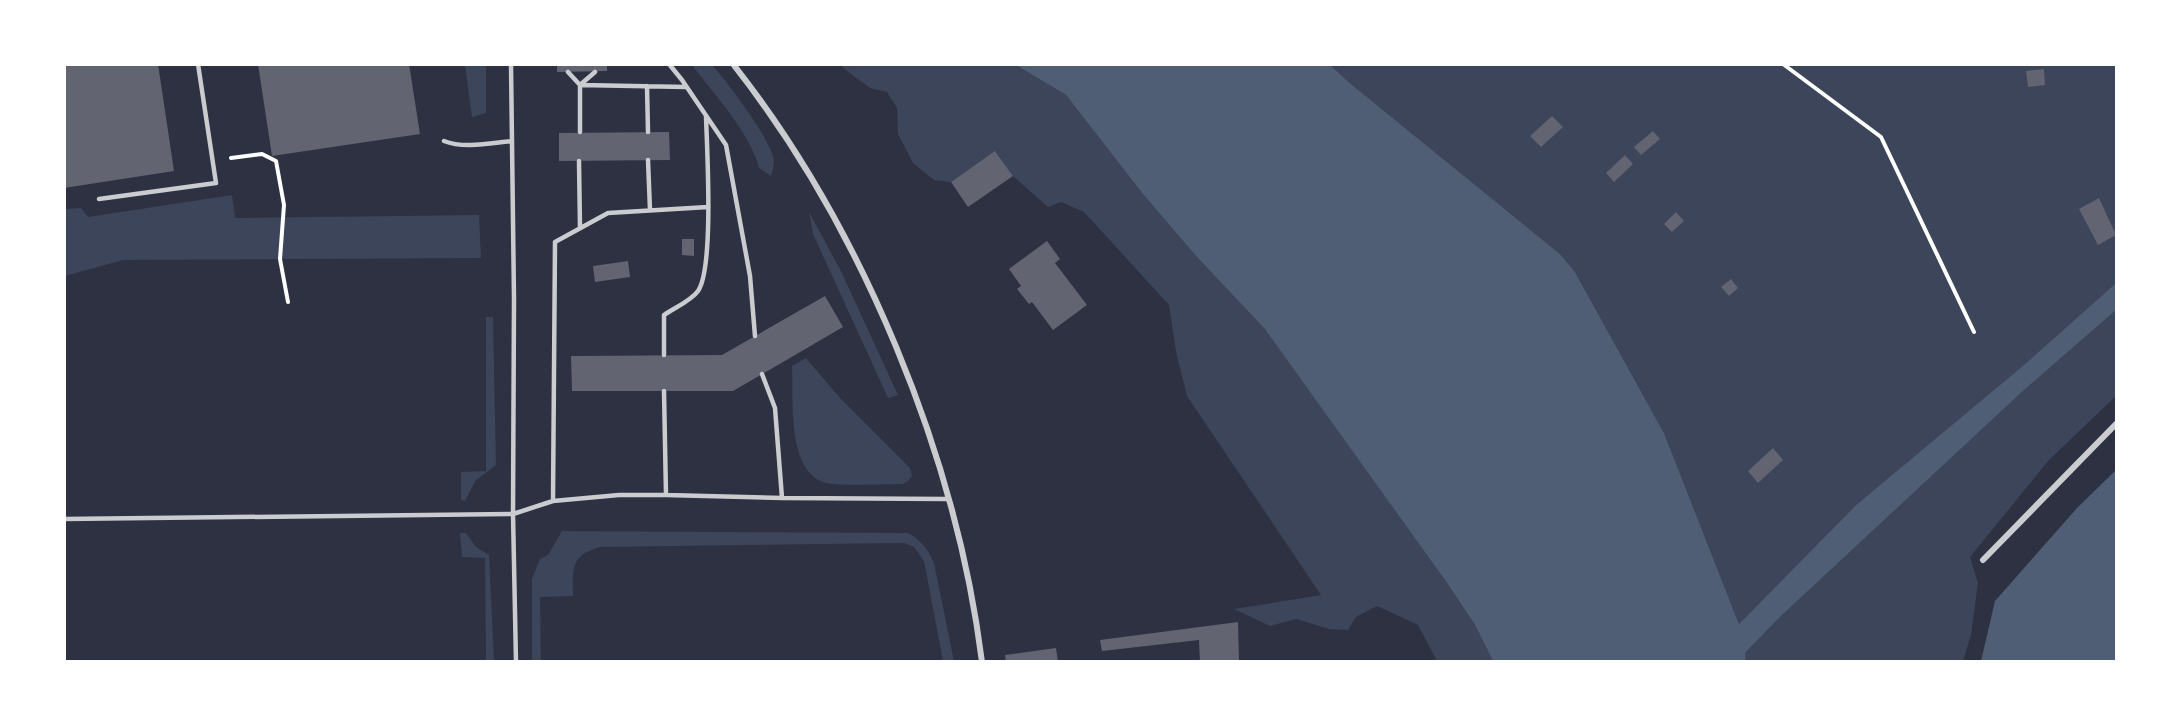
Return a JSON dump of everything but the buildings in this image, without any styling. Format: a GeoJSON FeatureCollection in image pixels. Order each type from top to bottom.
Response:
{"type":"FeatureCollection","features":[{"type":"Feature","properties":{"kind":"street"},"geometry":{"type":"LineString","coordinates":[[733,64],[802,165],[856,258],[922,412],[939,462],[961,547],[982,662]]}},
{"type":"Feature","properties":{"kind":"street"},"geometry":{"type":"LineString","coordinates":[[1983,560],[2116,424]]}},
{"type":"Feature","properties":{"kind":"lane"},"geometry":{"type":"LineString","coordinates":[[99,199],[216,183],[198,64]]}},
{"type":"Feature","properties":{"kind":"lane"},"geometry":{"type":"LineString","coordinates":[[511,64],[516,662]]}},
{"type":"Feature","properties":{"kind":"lane"},"geometry":{"type":"LineString","coordinates":[[669,64],[726,145],[750,276],[755,336]]}},
{"type":"Feature","properties":{"kind":"lane"},"geometry":{"type":"LineString","coordinates":[[568,72],[580,86],[580,132]]}},
{"type":"Feature","properties":{"kind":"lane"},"geometry":{"type":"LineString","coordinates":[[580,86],[595,72]]}},
{"type":"Feature","properties":{"kind":"lane"},"geometry":{"type":"LineString","coordinates":[[580,86],[686,87]]}},
{"type":"Feature","properties":{"kind":"lane"},"geometry":{"type":"LineString","coordinates":[[647,86],[648,132]]}},
{"type":"Feature","properties":{"kind":"lane"},"geometry":{"type":"LineString","coordinates":[[664,355],[664,315],[697,293],[704,281],[708,207],[706,116]]}},
{"type":"Feature","properties":{"kind":"lane"},"geometry":{"type":"LineString","coordinates":[[444,141],[452,145],[464,145],[512,141]]}},
{"type":"Feature","properties":{"kind":"lane"},"geometry":{"type":"LineString","coordinates":[[648,160],[650,210]]}},
{"type":"Feature","properties":{"kind":"lane"},"geometry":{"type":"LineString","coordinates":[[579,161],[580,228]]}},
{"type":"Feature","properties":{"kind":"lane"},"geometry":{"type":"LineString","coordinates":[[553,501],[555,242],[608,213],[708,207]]}},
{"type":"Feature","properties":{"kind":"lane"},"geometry":{"type":"LineString","coordinates":[[762,374],[775,408],[782,498]]}},
{"type":"Feature","properties":{"kind":"lane"},"geometry":{"type":"LineString","coordinates":[[664,391],[666,495]]}},
{"type":"Feature","properties":{"kind":"lane"},"geometry":{"type":"LineString","coordinates":[[64,519],[513,514],[553,501],[619,495],[947,499]]}},
{"type":"Feature","properties":{"kind":"path"},"geometry":{"type":"LineString","coordinates":[[1783,64],[1881,137],[1974,332]]}},
{"type":"Feature","properties":{"kind":"path"},"geometry":{"type":"LineString","coordinates":[[212,161],[262,154],[276,161],[284,205],[280,259],[288,302]]}},
{"type":"Feature","properties":{"kind":"shaded area"},"geometry":{"type":"Polygon","coordinates":[[[465,65],[486,65],[486,113],[472,117],[465,65]]]}},
{"type":"Feature","properties":{"kind":"shaded area"},"geometry":{"type":"Polygon","coordinates":[[[692,65],[712,65],[738,97],[772,153],[774,162],[771,176],[759,168],[755,155],[740,128],[692,65]]]}},
{"type":"Feature","properties":{"kind":"shaded area"},"geometry":{"type":"Polygon","coordinates":[[[841,65],[1016,65],[1066,95],[1142,193],[1196,256],[1266,329],[1447,583],[1475,625],[1493,661],[1437,661],[1418,625],[1377,606],[1356,617],[1348,630],[1329,629],[1296,619],[1270,626],[1234,609],[1321,595],[1187,396],[1176,352],[1169,305],[1084,212],[1061,202],[1048,207],[1013,176],[996,152],[951,182],[934,180],[913,163],[898,134],[897,108],[887,92],[870,88],[841,65]]]}},
{"type":"Feature","properties":{"kind":"shaded area"},"geometry":{"type":"Polygon","coordinates":[[[1016,65],[1330,65],[1560,254],[1575,272],[1664,433],[1739,624],[1856,505],[2025,364],[2116,283],[2116,310],[2023,391],[1780,617],[1745,653],[1746,661],[1493,661],[1475,625],[1447,583],[1265,329],[1196,256],[1142,193],[1066,95],[1016,65]]]}},
{"type":"Feature","properties":{"kind":"shaded area"},"geometry":{"type":"Polygon","coordinates":[[[1330,65],[2116,65],[2116,283],[2025,364],[1856,505],[1739,624],[1664,433],[1575,272],[1560,254],[1330,65]]]}},
{"type":"Feature","properties":{"kind":"shaded area"},"geometry":{"type":"Polygon","coordinates":[[[232,195],[235,218],[479,215],[481,258],[123,260],[65,276],[65,209],[81,208],[88,217],[232,195]]]}},
{"type":"Feature","properties":{"kind":"shaded area"},"geometry":{"type":"Polygon","coordinates":[[[809,212],[841,271],[898,395],[888,398],[813,234],[809,212]]]}},
{"type":"Feature","properties":{"kind":"shaded area"},"geometry":{"type":"Polygon","coordinates":[[[2116,310],[2116,396],[2049,460],[1970,557],[1978,583],[1971,635],[1963,661],[1746,662],[1745,653],[1780,617],[2023,391],[2116,310]]]}},
{"type":"Feature","properties":{"kind":"shaded area"},"geometry":{"type":"Polygon","coordinates":[[[486,317],[493,317],[496,465],[476,480],[465,501],[461,500],[461,472],[486,471],[486,317]]]}},
{"type":"Feature","properties":{"kind":"shaded area"},"geometry":{"type":"Polygon","coordinates":[[[806,358],[841,399],[910,468],[912,476],[908,481],[903,484],[832,484],[817,479],[806,468],[795,436],[792,366],[806,358]]]}},
{"type":"Feature","properties":{"kind":"shaded area"},"geometry":{"type":"Polygon","coordinates":[[[2116,470],[2116,661],[1981,661],[1995,601],[2077,508],[2116,470]]]}},
{"type":"Feature","properties":{"kind":"shaded area"},"geometry":{"type":"Polygon","coordinates":[[[562,531],[908,533],[924,545],[934,563],[954,661],[943,661],[924,561],[914,547],[904,543],[601,547],[591,550],[575,564],[573,596],[540,597],[541,661],[532,661],[532,579],[540,559],[548,555],[562,531]]]}},
{"type":"Feature","properties":{"kind":"shaded area"},"geometry":{"type":"Polygon","coordinates":[[[460,533],[466,533],[476,547],[489,555],[494,661],[486,661],[485,558],[462,557],[460,533]]]}}]}
